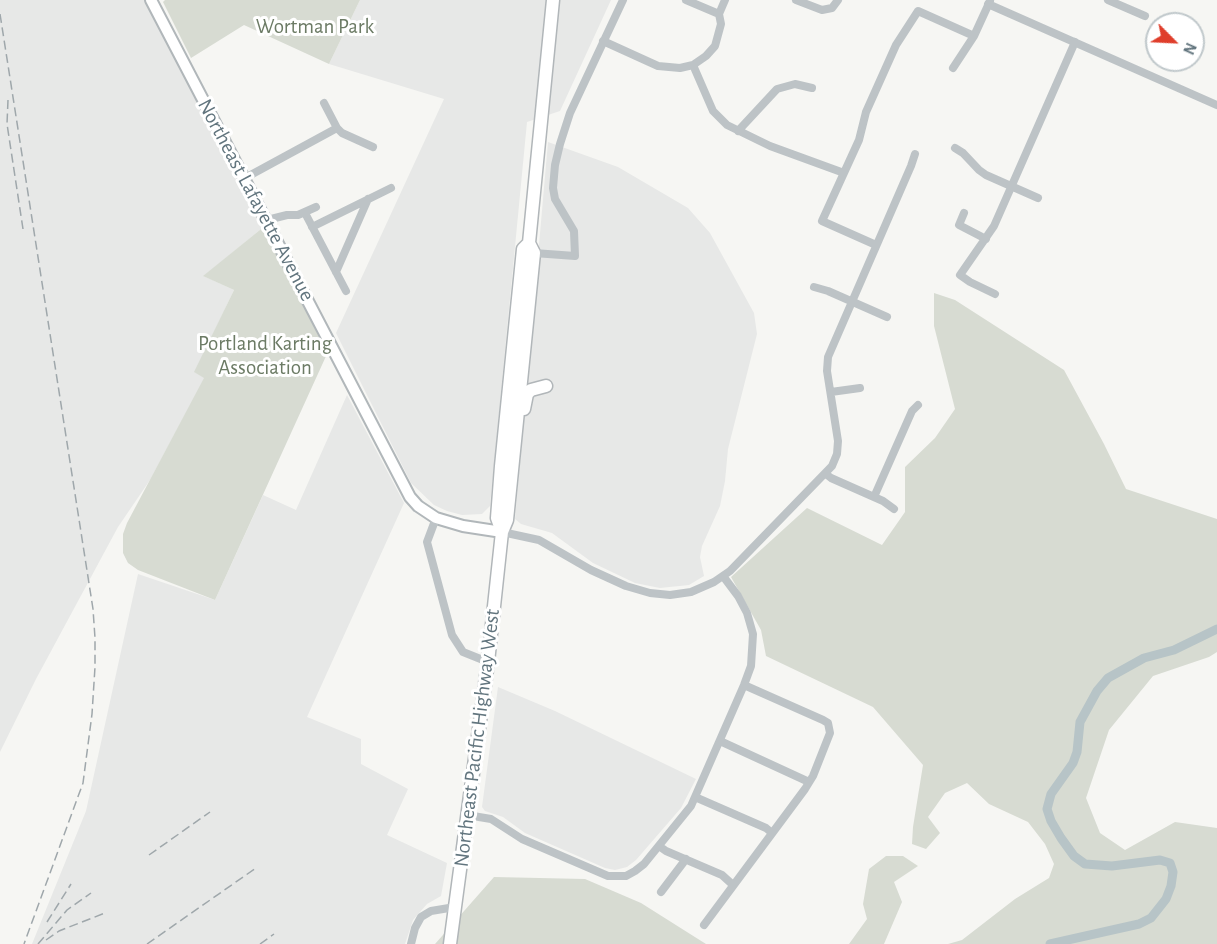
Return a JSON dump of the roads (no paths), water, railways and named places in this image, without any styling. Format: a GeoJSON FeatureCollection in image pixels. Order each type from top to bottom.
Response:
{"type":"FeatureCollection","features":[{"type":"Feature","properties":{"kind":"highway","name":"Northeast Pacific Highway West"},"geometry":{"type":"LineString","coordinates":[[502,532],[497,518],[532,248],[553,0]]}},
{"type":"Feature","properties":{"kind":"highway","name":"Northeast Pacific Highway West"},"geometry":{"type":"LineString","coordinates":[[450,944],[488,662],[502,532],[507,520],[514,446],[511,435],[516,375],[515,329],[523,249],[532,248]]}},
{"type":"Feature","properties":{"kind":"highway"},"geometry":{"type":"LineString","coordinates":[[512,459],[521,435],[527,394],[536,387],[546,386]]}},
{"type":"Feature","properties":{"kind":"main road","name":"Northeast Lafayette Avenue"},"geometry":{"type":"LineString","coordinates":[[151,0],[404,488],[418,506],[436,518],[463,526],[502,532]]}},
{"type":"Feature","properties":{"kind":"street"},"geometry":{"type":"LineString","coordinates":[[532,248],[575,256],[574,231],[555,199],[554,178],[560,144],[565,127],[622,0]]}},
{"type":"Feature","properties":{"kind":"street"},"geometry":{"type":"LineString","coordinates":[[686,0],[719,15]]}},
{"type":"Feature","properties":{"kind":"street"},"geometry":{"type":"LineString","coordinates":[[603,41],[658,66],[680,68],[693,65],[706,57],[715,46],[720,24],[719,15],[725,0]]}},
{"type":"Feature","properties":{"kind":"street"},"geometry":{"type":"LineString","coordinates":[[796,0],[822,10],[832,8],[838,0]]}},
{"type":"Feature","properties":{"kind":"street"},"geometry":{"type":"LineString","coordinates":[[1108,0],[1145,16]]}},
{"type":"Feature","properties":{"kind":"street"},"geometry":{"type":"LineString","coordinates":[[953,68],[974,36],[989,2],[1217,105]]}},
{"type":"Feature","properties":{"kind":"street"},"geometry":{"type":"LineString","coordinates":[[876,245],[822,221],[859,140],[866,112],[896,45],[918,11],[974,36]]}},
{"type":"Feature","properties":{"kind":"street"},"geometry":{"type":"LineString","coordinates":[[995,294],[960,275],[994,226],[1075,42]]}},
{"type":"Feature","properties":{"kind":"street"},"geometry":{"type":"LineString","coordinates":[[693,65],[713,111],[727,125],[770,146],[844,173]]}},
{"type":"Feature","properties":{"kind":"street"},"geometry":{"type":"LineString","coordinates":[[738,131],[771,92],[795,84],[812,88]]}},
{"type":"Feature","properties":{"kind":"street"},"geometry":{"type":"LineString","coordinates":[[324,103],[342,133],[373,147]]}},
{"type":"Feature","properties":{"kind":"street"},"geometry":{"type":"LineString","coordinates":[[245,178],[337,128]]}},
{"type":"Feature","properties":{"kind":"street"},"geometry":{"type":"LineString","coordinates":[[955,148],[963,153],[978,170],[1038,198]]}},
{"type":"Feature","properties":{"kind":"street"},"geometry":{"type":"LineString","coordinates":[[502,532],[539,540],[591,570],[637,590],[670,595],[702,588],[723,576],[826,474],[837,454],[838,441],[827,371],[828,357],[915,154]]}},
{"type":"Feature","properties":{"kind":"street"},"geometry":{"type":"LineString","coordinates":[[312,227],[391,188]]}},
{"type":"Feature","properties":{"kind":"street"},"geometry":{"type":"LineString","coordinates":[[336,272],[368,199]]}},
{"type":"Feature","properties":{"kind":"street"},"geometry":{"type":"LineString","coordinates":[[267,220],[298,215],[316,207]]}},
{"type":"Feature","properties":{"kind":"street"},"geometry":{"type":"LineString","coordinates":[[304,213],[345,291]]}},
{"type":"Feature","properties":{"kind":"street"},"geometry":{"type":"LineString","coordinates":[[964,213],[959,225],[986,239]]}},
{"type":"Feature","properties":{"kind":"street"},"geometry":{"type":"LineString","coordinates":[[814,287],[887,317]]}},
{"type":"Feature","properties":{"kind":"street"},"geometry":{"type":"LineString","coordinates":[[831,392],[860,388]]}},
{"type":"Feature","properties":{"kind":"street"},"geometry":{"type":"LineString","coordinates":[[874,497],[912,411],[918,405]]}},
{"type":"Feature","properties":{"kind":"street"},"geometry":{"type":"LineString","coordinates":[[826,474],[894,509]]}},
{"type":"Feature","properties":{"kind":"street"},"geometry":{"type":"LineString","coordinates":[[436,518],[427,542],[452,635],[463,652],[488,662]]}},
{"type":"Feature","properties":{"kind":"street"},"geometry":{"type":"LineString","coordinates":[[467,815],[491,819],[522,839],[608,876],[626,876],[635,872],[685,815],[695,797],[744,685],[752,659],[753,634],[747,613],[723,576]]}},
{"type":"Feature","properties":{"kind":"street"},"geometry":{"type":"LineString","coordinates":[[704,925],[809,782],[828,741],[830,727],[823,720],[744,685]]}},
{"type":"Feature","properties":{"kind":"street"},"geometry":{"type":"LineString","coordinates":[[720,741],[809,782]]}},
{"type":"Feature","properties":{"kind":"street"},"geometry":{"type":"LineString","coordinates":[[695,797],[766,828],[772,833]]}},
{"type":"Feature","properties":{"kind":"street"},"geometry":{"type":"LineString","coordinates":[[659,846],[722,875],[733,885]]}},
{"type":"Feature","properties":{"kind":"street"},"geometry":{"type":"LineString","coordinates":[[661,892],[686,860]]}},
{"type":"Feature","properties":{"kind":"street"},"geometry":{"type":"LineString","coordinates":[[411,944],[415,928],[421,917],[431,911],[455,907]]}},
{"type":"Feature","properties":{"kind":"waterway"},"geometry":{"type":"LineString","coordinates":[[1050,944],[1139,924],[1151,918],[1166,899],[1173,872],[1170,863],[1160,860],[1112,866],[1085,864],[1074,856],[1061,838],[1047,809],[1051,794],[1073,763],[1077,752],[1080,722],[1097,691],[1108,678],[1144,658],[1174,650],[1217,629]]}},
{"type":"Feature","properties":{"kind":"railway"},"geometry":{"type":"LineString","coordinates":[[0,14],[93,609],[95,638],[92,714],[83,783],[24,944]]}},
{"type":"Feature","properties":{"kind":"railway"},"geometry":{"type":"LineString","coordinates":[[8,100],[7,124],[23,229]]}},
{"type":"Feature","properties":{"kind":"railway"},"geometry":{"type":"LineString","coordinates":[[149,855],[210,812]]}},
{"type":"Feature","properties":{"kind":"railway"},"geometry":{"type":"LineString","coordinates":[[147,944],[256,868]]}},
{"type":"Feature","properties":{"kind":"railway"},"geometry":{"type":"LineString","coordinates":[[47,922],[71,884]]}},
{"type":"Feature","properties":{"kind":"railway"},"geometry":{"type":"LineString","coordinates":[[38,944],[67,910],[91,893]]}},
{"type":"Feature","properties":{"kind":"railway"},"geometry":{"type":"LineString","coordinates":[[46,940],[59,931],[105,913]]}},
{"type":"Feature","properties":{"kind":"railway"},"geometry":{"type":"LineString","coordinates":[[260,944],[274,934]]}},
{"type":"Feature","properties":{"kind":"park label","name":"Wortman Park"},"geometry":{"type":"Point","coordinates":[315,27]}},
{"type":"Feature","properties":{"kind":"park label","name":"Portland Karting Association"},"geometry":{"type":"Point","coordinates":[265,356]}}]}
